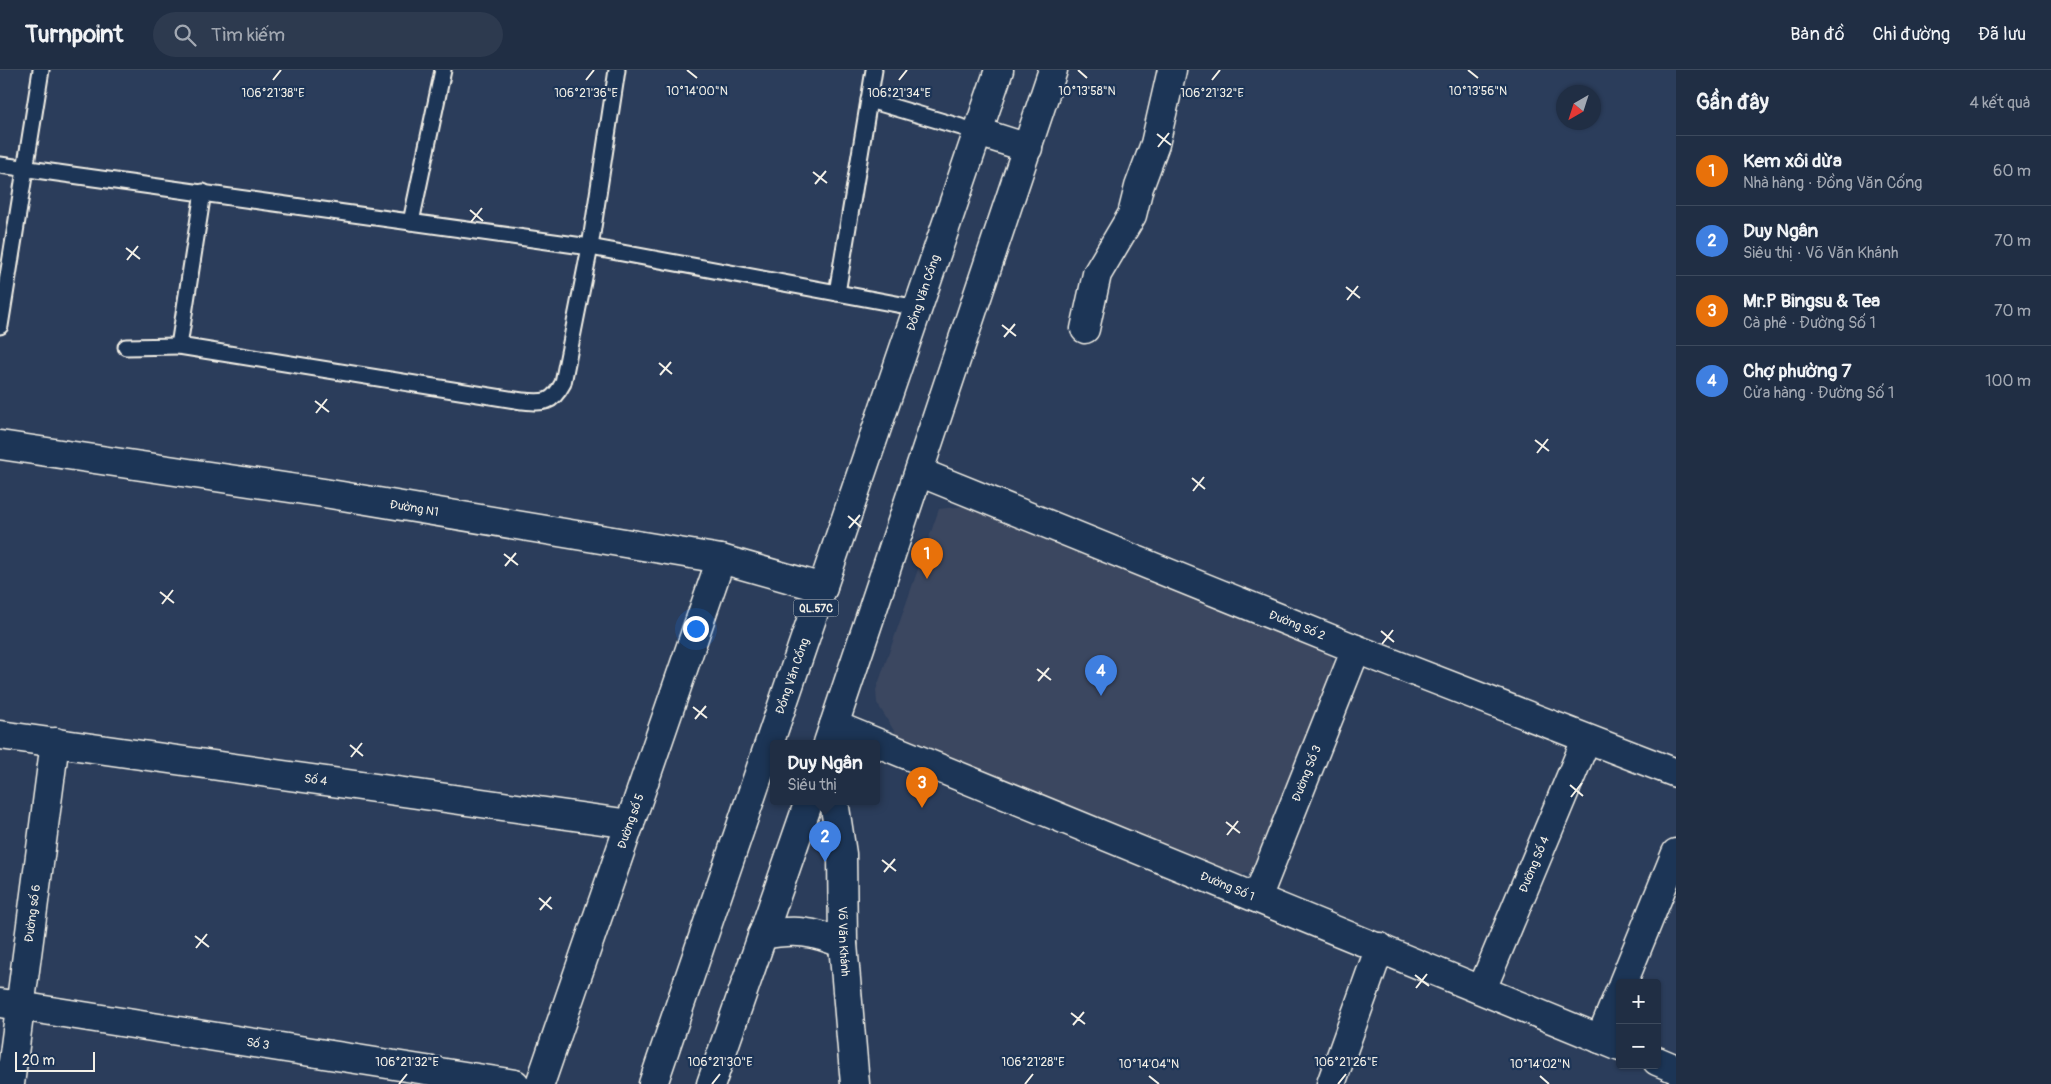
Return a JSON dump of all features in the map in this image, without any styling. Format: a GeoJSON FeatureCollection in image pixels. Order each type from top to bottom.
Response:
{"type":"FeatureCollection","features":[{"type":"Feature","properties":{"kind":"main road","name":"Đồng Văn Cống"},"geometry":{"type":"LineString","coordinates":[[771,740],[999,70]]}},
{"type":"Feature","properties":{"kind":"main road"},"geometry":{"type":"LineString","coordinates":[[831,734],[1053,70]]}},
{"type":"Feature","properties":{"kind":"main road"},"geometry":{"type":"LineString","coordinates":[[1084,329],[1098,274],[1132,215],[1139,187],[1156,144],[1172,70]]}},
{"type":"Feature","properties":{"kind":"main road"},"geometry":{"type":"LineString","coordinates":[[978,132],[1028,148]]}},
{"type":"Feature","properties":{"kind":"main road","name":"Đường N1"},"geometry":{"type":"LineString","coordinates":[[0,445],[324,493],[721,559],[823,588]]}},
{"type":"Feature","properties":{"kind":"main road","name":"Đường Số 2"},"geometry":{"type":"LineString","coordinates":[[919,472],[1356,649],[1586,740],[1676,773]]}},
{"type":"Feature","properties":{"kind":"main road","name":"Đường số 5"},"geometry":{"type":"LineString","coordinates":[[540,1084],[721,559]]}},
{"type":"Feature","properties":{"kind":"main road","name":"Đường Số 3"},"geometry":{"type":"LineString","coordinates":[[1257,898],[1356,649]]}},
{"type":"Feature","properties":{"kind":"main road","name":"Đường Số 1"},"geometry":{"type":"LineString","coordinates":[[831,734],[847,740]]}},
{"type":"Feature","properties":{"kind":"main road","name":"Số 4"},"geometry":{"type":"LineString","coordinates":[[0,735],[630,824]]}},
{"type":"Feature","properties":{"kind":"main road","name":"Đường Số 4"},"geometry":{"type":"LineString","coordinates":[[1482,989],[1586,740]]}},
{"type":"Feature","properties":{"kind":"main road","name":"Đường số 6"},"geometry":{"type":"LineString","coordinates":[[10,1084],[10,1004],[55,742]]}},
{"type":"Feature","properties":{"kind":"main road","name":"Đồng Văn Cống"},"geometry":{"type":"LineString","coordinates":[[653,1084],[770,743]]}},
{"type":"Feature","properties":{"kind":"main road","name":"Đường Số 1"},"geometry":{"type":"LineString","coordinates":[[880,753],[1257,898],[1610,1043]]}},
{"type":"Feature","properties":{"kind":"main road"},"geometry":{"type":"LineString","coordinates":[[712,1084],[808,805]]}},
{"type":"Feature","properties":{"kind":"main road","name":"Võ Văn Khánh"},"geometry":{"type":"LineString","coordinates":[[835,805],[842,854],[844,944],[855,1084]]}},
{"type":"Feature","properties":{"kind":"main road"},"geometry":{"type":"LineString","coordinates":[[1625,979],[1676,853]]}},
{"type":"Feature","properties":{"kind":"main road"},"geometry":{"type":"LineString","coordinates":[[762,935],[800,931],[821,934],[844,944]]}},
{"type":"Feature","properties":{"kind":"main road"},"geometry":{"type":"LineString","coordinates":[[1331,1084],[1380,947]]}},
{"type":"Feature","properties":{"kind":"main road","name":"Số 3"},"geometry":{"type":"LineString","coordinates":[[10,1004],[515,1084]]}},
{"type":"Feature","properties":{"kind":"main road"},"geometry":{"type":"LineString","coordinates":[[1610,1043],[1616,1012]]}},
{"type":"Feature","properties":{"kind":"main road"},"geometry":{"type":"LineString","coordinates":[[1661,1063],[1676,1069]]}},
{"type":"Feature","properties":{"kind":"lane"},"geometry":{"type":"LineString","coordinates":[[0,326],[41,70]]}},
{"type":"Feature","properties":{"kind":"lane"},"geometry":{"type":"LineString","coordinates":[[411,222],[443,70]]}},
{"type":"Feature","properties":{"kind":"lane"},"geometry":{"type":"LineString","coordinates":[[126,347],[179,346],[522,401],[549,401],[557,394],[563,383],[590,247],[617,70]]}},
{"type":"Feature","properties":{"kind":"lane"},"geometry":{"type":"LineString","coordinates":[[837,293],[874,70]]}},
{"type":"Feature","properties":{"kind":"lane"},"geometry":{"type":"LineString","coordinates":[[869,100],[978,132]]}},
{"type":"Feature","properties":{"kind":"lane"},"geometry":{"type":"LineString","coordinates":[[0,165],[590,247],[918,308]]}},
{"type":"Feature","properties":{"kind":"lane"},"geometry":{"type":"LineString","coordinates":[[179,346],[203,192]]}},
{"type":"Feature","properties":{"kind":"shaded area"},"geometry":{"type":"Polygon","coordinates":[[[974,505],[1329,651],[1336,671],[1258,868],[1233,879],[904,747],[877,703],[876,690],[939,509],[974,505]]]}},
{"type":"Feature","properties":{"kind":"place","name":"Kem xôi dừa"},"geometry":{"type":"Point","coordinates":[927,579]}},
{"type":"Feature","properties":{"kind":"place","name":"Chợ phường 7"},"geometry":{"type":"Point","coordinates":[1101,696]}},
{"type":"Feature","properties":{"kind":"place","name":"Mr.P Bingsu & Tea"},"geometry":{"type":"Point","coordinates":[922,808]}},
{"type":"Feature","properties":{"kind":"place","name":"Duy Ngân"},"geometry":{"type":"Point","coordinates":[825,862]}}]}
